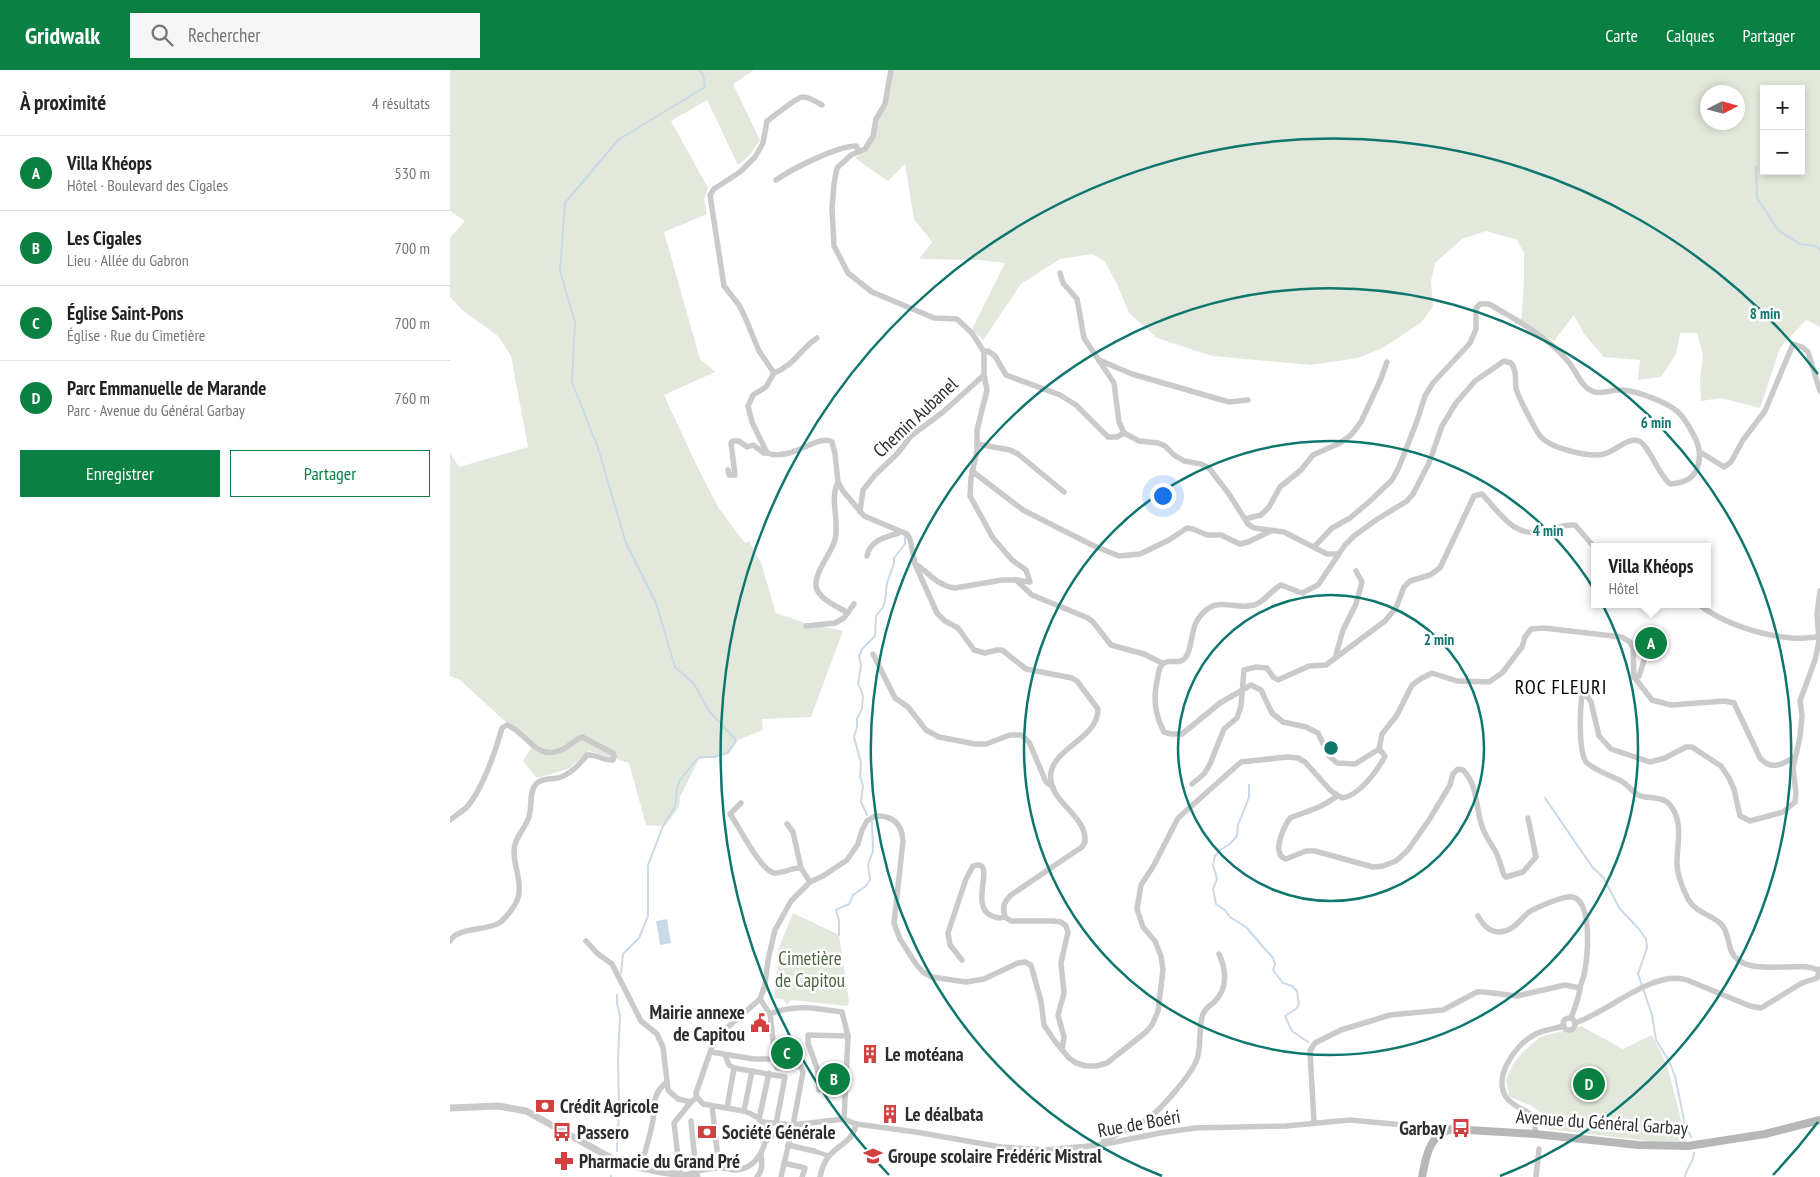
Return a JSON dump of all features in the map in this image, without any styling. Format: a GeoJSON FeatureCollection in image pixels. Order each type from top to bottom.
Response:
{"type":"FeatureCollection","features":[{"type":"Feature","properties":{"kind":"main road","name":"Avenue du Général Garbay"},"geometry":{"type":"LineString","coordinates":[[1436,1138],[1445,1130],[1461,1128],[1638,1145],[1688,1146],[1765,1134],[1820,1121]]}},
{"type":"Feature","properties":{"kind":"main road"},"geometry":{"type":"LineString","coordinates":[[1422,1177],[1428,1149],[1436,1138]]}},
{"type":"Feature","properties":{"kind":"street"},"geometry":{"type":"LineString","coordinates":[[891,70],[885,104],[876,119],[873,136],[865,148],[851,155],[837,168],[834,184],[832,223],[834,246],[848,273],[872,292],[934,318],[957,319],[972,333],[984,352],[984,375],[987,390],[977,430],[977,444],[970,488],[972,502],[999,546],[1012,560],[1026,570],[1031,580],[1030,582],[1002,580],[955,588],[947,587],[915,564]]}},
{"type":"Feature","properties":{"kind":"street"},"geometry":{"type":"LineString","coordinates":[[774,373],[759,351],[739,305],[724,286],[710,195],[714,189],[740,172],[755,157],[763,143],[767,121],[782,112],[796,98],[804,97],[822,105]]}},
{"type":"Feature","properties":{"kind":"street"},"geometry":{"type":"LineString","coordinates":[[776,180],[848,146],[856,146],[860,151]]}},
{"type":"Feature","properties":{"kind":"street"},"geometry":{"type":"LineString","coordinates":[[1060,273],[1063,283],[1077,299],[1084,338],[1114,383],[1119,422],[1124,433],[1140,441],[1158,442],[1184,461],[1201,464],[1209,468],[1230,494],[1245,519],[1254,528],[1284,532],[1327,554],[1339,554]]}},
{"type":"Feature","properties":{"kind":"street"},"geometry":{"type":"LineString","coordinates":[[1016,580],[1032,594],[1088,618],[1111,645],[1144,654],[1162,664],[1180,662],[1188,654],[1192,631],[1198,619],[1206,610],[1214,605],[1253,605],[1260,602],[1282,585],[1302,593],[1318,585],[1354,536],[1407,501],[1413,494],[1429,463],[1442,426],[1456,404],[1475,381],[1504,361],[1511,363],[1516,368],[1516,390],[1541,438],[1555,446],[1571,452],[1598,455],[1606,454],[1631,440],[1639,441],[1645,445],[1652,461],[1664,479],[1670,484],[1688,479],[1696,472],[1700,452],[1698,443],[1677,411],[1643,395],[1621,390],[1594,393],[1585,387],[1566,359],[1540,336],[1489,304],[1480,304],[1476,308],[1476,329],[1470,343],[1432,382],[1425,396],[1400,467],[1392,480],[1350,518],[1332,528],[1314,547]]}},
{"type":"Feature","properties":{"kind":"street"},"geometry":{"type":"LineString","coordinates":[[767,453],[752,422],[748,406],[753,395],[766,387],[774,373],[790,366],[810,343],[817,338]]}},
{"type":"Feature","properties":{"kind":"street"},"geometry":{"type":"LineString","coordinates":[[1700,452],[1724,466],[1731,462],[1743,440],[1764,411],[1793,344],[1802,347],[1808,352],[1820,391]]}},
{"type":"Feature","properties":{"kind":"street"},"geometry":{"type":"LineString","coordinates":[[984,352],[988,351],[995,356],[1006,375],[1060,395],[1076,405],[1108,437],[1116,437],[1124,433]]}},
{"type":"Feature","properties":{"kind":"street"},"geometry":{"type":"LineString","coordinates":[[1099,360],[1132,374],[1229,402],[1248,400]]}},
{"type":"Feature","properties":{"kind":"street"},"geometry":{"type":"LineString","coordinates":[[1245,519],[1261,515],[1269,507],[1280,486],[1301,470],[1314,455],[1340,443],[1351,435],[1361,422],[1386,362]]}},
{"type":"Feature","properties":{"kind":"street","name":"Chemin Aubanel"},"geometry":{"type":"LineString","coordinates":[[860,512],[863,490],[875,475],[897,454],[911,436],[943,412],[984,375]]}},
{"type":"Feature","properties":{"kind":"street"},"geometry":{"type":"LineString","coordinates":[[728,470],[730,476],[735,475],[732,444],[736,440],[747,447],[753,445],[764,453],[776,456],[786,455],[817,442],[829,440],[834,446],[838,482],[834,492],[836,532],[827,560],[816,577],[816,587],[825,599],[848,613]]}},
{"type":"Feature","properties":{"kind":"street"},"geometry":{"type":"LineString","coordinates":[[977,444],[1010,450],[1018,454],[1064,492]]}},
{"type":"Feature","properties":{"kind":"street"},"geometry":{"type":"LineString","coordinates":[[972,471],[1023,510],[1092,545],[1119,556],[1140,554],[1169,540],[1187,528],[1211,536],[1221,535],[1240,544],[1245,544],[1271,531]]}},
{"type":"Feature","properties":{"kind":"street"},"geometry":{"type":"LineString","coordinates":[[838,482],[860,512],[871,520],[907,534],[910,539],[915,564],[937,613],[945,621],[958,628],[974,650],[985,652],[1002,650],[1026,669],[1072,678],[1077,681],[1098,708],[1095,720],[1086,734],[1056,762],[1052,770],[1052,786]]}},
{"type":"Feature","properties":{"kind":"street"},"geometry":{"type":"LineString","coordinates":[[1192,784],[1204,774],[1210,764],[1224,729],[1237,718],[1244,670],[1256,667],[1267,668],[1273,677],[1278,680],[1309,666],[1326,664],[1385,621],[1396,608],[1404,587],[1410,581],[1430,575],[1440,568],[1474,496],[1482,494],[1520,532],[1537,533],[1569,524],[1574,525],[1591,544]]}},
{"type":"Feature","properties":{"kind":"street"},"geometry":{"type":"LineString","coordinates":[[867,556],[870,547],[875,542],[902,532]]}},
{"type":"Feature","properties":{"kind":"street"},"geometry":{"type":"LineString","coordinates":[[1335,658],[1343,630],[1356,604],[1362,582],[1356,571]]}},
{"type":"Feature","properties":{"kind":"street"},"geometry":{"type":"LineString","coordinates":[[1564,1026],[1565,1020],[1573,1021],[1668,978],[1679,977],[1750,1006],[1761,1008],[1802,983],[1817,978],[1820,969],[1811,967],[1764,967],[1750,965],[1738,960],[1729,949],[1721,924],[1699,912],[1689,900],[1676,865],[1679,827],[1676,816],[1669,804],[1662,799],[1638,795],[1623,782],[1587,762],[1582,754],[1581,725],[1582,696],[1587,696],[1591,702],[1600,736],[1611,749],[1650,762],[1664,758],[1686,747],[1692,747],[1721,766],[1729,778],[1740,816],[1750,821],[1783,812],[1795,802],[1796,792],[1793,768],[1800,737],[1802,715],[1800,701],[1815,660],[1819,636],[1817,614],[1820,592]]}},
{"type":"Feature","properties":{"kind":"street"},"geometry":{"type":"LineString","coordinates":[[806,626],[835,623],[844,618],[854,604]]}},
{"type":"Feature","properties":{"kind":"street"},"geometry":{"type":"LineString","coordinates":[[1703,608],[1710,614],[1750,629],[1794,638],[1819,636]]}},
{"type":"Feature","properties":{"kind":"street"},"geometry":{"type":"LineString","coordinates":[[1162,664],[1154,691],[1155,706],[1164,732],[1182,734],[1220,703],[1251,685],[1261,690],[1272,713],[1284,722],[1306,727],[1318,733],[1329,756],[1338,763],[1355,764],[1379,749],[1382,734],[1398,715],[1412,686],[1432,673],[1457,681],[1489,682],[1502,674],[1522,647],[1531,629],[1544,628],[1622,637],[1630,642],[1633,648],[1634,677],[1652,700],[1671,705],[1724,700],[1734,703],[1760,758],[1766,764],[1773,766],[1785,763],[1795,757]]}},
{"type":"Feature","properties":{"kind":"street"},"geometry":{"type":"LineString","coordinates":[[872,654],[895,698],[908,707],[926,730],[939,737],[975,744],[986,744],[1010,735],[1020,735],[1029,742],[1046,782],[1052,786],[1057,795],[1080,821],[1084,829],[1085,842],[1082,847],[1011,895],[1002,908],[1005,916],[1011,921],[1053,920],[1061,922],[1066,926],[1068,932],[1061,963],[1064,993],[1058,1015],[1064,1037],[1062,1050]]}},
{"type":"Feature","properties":{"kind":"street"},"geometry":{"type":"LineString","coordinates":[[1634,677],[1639,676],[1646,654]]}},
{"type":"Feature","properties":{"kind":"street"},"geometry":{"type":"LineString","coordinates":[[450,820],[466,808],[473,798],[491,761],[502,728],[506,724],[513,727],[535,749],[540,751],[552,752],[561,750],[582,737],[613,753],[613,760],[593,754],[587,755],[571,772],[562,777],[543,780],[536,784],[532,792],[529,818],[514,848],[520,894],[514,906],[499,923],[486,928],[456,933],[450,940]]}},
{"type":"Feature","properties":{"kind":"street"},"geometry":{"type":"LineString","coordinates":[[719,1168],[712,1106],[703,1104],[697,1097],[696,1092],[714,1042],[721,1033],[760,999],[765,985],[768,960],[775,930],[791,901],[810,882],[847,860],[858,844],[867,821],[875,816],[881,816],[898,824],[902,830],[903,841],[894,923],[900,939],[916,964],[932,977],[966,982],[984,978],[1018,962],[1025,962],[1031,965],[1041,1001],[1044,1025],[1062,1050],[1076,1063],[1096,1066],[1107,1063],[1146,1032],[1152,1025],[1158,1011],[1163,970],[1161,956],[1155,941],[1143,927],[1137,909],[1141,885],[1154,865],[1178,818],[1241,762],[1287,757],[1298,758],[1305,762],[1336,796],[1342,798],[1354,794],[1379,769],[1385,756],[1379,749]]}},
{"type":"Feature","properties":{"kind":"street"},"geometry":{"type":"LineString","coordinates":[[1336,796],[1327,804],[1313,811],[1290,818],[1278,847],[1278,852],[1283,859],[1306,851],[1314,851],[1373,867],[1396,862],[1408,850],[1429,820],[1450,785],[1453,774],[1458,769],[1463,770],[1471,781],[1481,826],[1489,844],[1495,850],[1506,877],[1523,872],[1536,857],[1528,818]]}},
{"type":"Feature","properties":{"kind":"street"},"geometry":{"type":"LineString","coordinates":[[741,802],[730,814],[760,862],[775,873],[794,867],[801,868]]}},
{"type":"Feature","properties":{"kind":"street"},"geometry":{"type":"LineString","coordinates":[[787,824],[793,832],[801,868],[810,882]]}},
{"type":"Feature","properties":{"kind":"street"},"geometry":{"type":"LineString","coordinates":[[962,960],[950,944],[948,933],[966,879],[973,866],[983,866],[985,871],[982,886],[984,910],[987,914],[999,919],[1005,916]]}},
{"type":"Feature","properties":{"kind":"street"},"geometry":{"type":"LineString","coordinates":[[1478,916],[1487,929],[1497,932],[1506,931],[1512,929],[1531,910],[1570,896],[1579,899],[1583,904],[1587,941],[1585,972],[1573,1021],[1574,1028],[1566,1030],[1564,1026]]}},
{"type":"Feature","properties":{"kind":"street"},"geometry":{"type":"LineString","coordinates":[[586,941],[598,954],[612,964],[641,1021],[657,1034],[663,1048],[668,1090],[678,1099],[691,1102]]}},
{"type":"Feature","properties":{"kind":"street"},"geometry":{"type":"LineString","coordinates":[[1104,1145],[1103,1142],[1149,1118],[1191,1072],[1200,1046],[1202,1017],[1205,1010],[1217,999],[1224,984],[1225,971],[1219,954]]}},
{"type":"Feature","properties":{"kind":"street"},"geometry":{"type":"LineString","coordinates":[[1314,1123],[1310,1051],[1315,1043],[1341,1030],[1390,1015],[1443,1010],[1477,992],[1517,996],[1565,985],[1580,988]]}},
{"type":"Feature","properties":{"kind":"street"},"geometry":{"type":"LineString","coordinates":[[760,999],[770,1014],[774,1049],[773,1059],[778,1068],[801,1066],[803,1072],[790,1125],[788,1146],[781,1177]]}},
{"type":"Feature","properties":{"kind":"street"},"geometry":{"type":"LineString","coordinates":[[770,1014],[783,1008],[795,1007],[842,1012],[848,1036],[844,1120]]}},
{"type":"Feature","properties":{"kind":"street"},"geometry":{"type":"LineString","coordinates":[[1535,1134],[1534,1120],[1529,1112],[1510,1101],[1505,1095],[1502,1086],[1504,1071],[1523,1043],[1534,1034],[1564,1026]]}},
{"type":"Feature","properties":{"kind":"street"},"geometry":{"type":"LineString","coordinates":[[819,1090],[818,1071],[808,1043],[808,1035],[848,1036]]}},
{"type":"Feature","properties":{"kind":"street"},"geometry":{"type":"LineString","coordinates":[[711,1052],[754,1059],[773,1059]]}},
{"type":"Feature","properties":{"kind":"street"},"geometry":{"type":"LineString","coordinates":[[725,1054],[729,1065],[734,1068],[785,1077],[776,1124]]}},
{"type":"Feature","properties":{"kind":"street"},"geometry":{"type":"LineString","coordinates":[[727,1108],[734,1068]]}},
{"type":"Feature","properties":{"kind":"street"},"geometry":{"type":"LineString","coordinates":[[744,1112],[752,1071]]}},
{"type":"Feature","properties":{"kind":"street"},"geometry":{"type":"LineString","coordinates":[[450,1108],[498,1106],[526,1112],[622,1164],[684,1176],[719,1168],[736,1170],[750,1166],[761,1155],[766,1141],[766,1131],[761,1121],[769,1074]]}},
{"type":"Feature","properties":{"kind":"street"},"geometry":{"type":"LineString","coordinates":[[641,1168],[653,1123],[653,1103],[660,1087],[666,1082]]}},
{"type":"Feature","properties":{"kind":"street"},"geometry":{"type":"LineString","coordinates":[[684,1176],[674,1122],[697,1097]]}},
{"type":"Feature","properties":{"kind":"street","name":"Rue de Boéri"},"geometry":{"type":"LineString","coordinates":[[712,1106],[744,1112],[761,1121],[776,1124],[790,1125],[844,1120],[856,1124],[1001,1147],[1045,1150],[1104,1145],[1160,1133],[1195,1128],[1286,1126],[1350,1120],[1427,1129],[1436,1138]]}},
{"type":"Feature","properties":{"kind":"street"},"geometry":{"type":"LineString","coordinates":[[691,1121],[697,1174]]}},
{"type":"Feature","properties":{"kind":"street"},"geometry":{"type":"LineString","coordinates":[[820,1177],[824,1162],[850,1138],[854,1133],[856,1124]]}},
{"type":"Feature","properties":{"kind":"street"},"geometry":{"type":"LineString","coordinates":[[766,1141],[790,1125]]}},
{"type":"Feature","properties":{"kind":"street"},"geometry":{"type":"LineString","coordinates":[[788,1146],[829,1156]]}},
{"type":"Feature","properties":{"kind":"street"},"geometry":{"type":"LineString","coordinates":[[1536,1177],[1539,1149]]}},
{"type":"Feature","properties":{"kind":"street"},"geometry":{"type":"LineString","coordinates":[[757,1177],[762,1165],[761,1155]]}},
{"type":"Feature","properties":{"kind":"street"},"geometry":{"type":"LineString","coordinates":[[784,1163],[805,1168],[802,1177]]}},
{"type":"Feature","properties":{"kind":"green space"},"geometry":{"type":"Polygon","coordinates":[[[450,70],[754,70],[733,84],[760,140],[750,155],[738,165],[707,100],[671,121],[708,188],[704,200],[707,214],[664,232],[700,359],[715,372],[664,395],[718,507],[745,543],[749,541],[761,563],[776,613],[808,624],[843,631],[811,717],[762,719],[763,730],[738,740],[729,754],[699,759],[680,797],[679,807],[665,826],[646,825],[629,763],[589,751],[568,769],[537,778],[523,761],[531,748],[460,680],[450,676],[450,453],[459,467],[528,447],[511,356],[498,336],[462,310],[450,297],[450,238],[465,221],[450,211],[450,70]]]}},
{"type":"Feature","properties":{"kind":"green space"},"geometry":{"type":"Polygon","coordinates":[[[892,70],[1820,70],[1820,327],[1806,320],[1780,348],[1760,408],[1721,398],[1701,401],[1700,380],[1703,355],[1697,333],[1680,333],[1676,354],[1661,377],[1638,380],[1640,360],[1604,357],[1584,334],[1574,315],[1554,341],[1521,323],[1524,253],[1517,240],[1486,231],[1462,239],[1435,263],[1431,281],[1433,306],[1422,322],[1383,348],[1358,358],[1311,365],[1212,356],[1157,338],[1129,313],[1105,262],[1093,254],[1060,259],[1021,284],[983,340],[972,329],[1005,263],[978,260],[919,259],[932,242],[914,219],[905,164],[888,181],[855,158],[866,150],[878,120],[888,103],[892,70]]]}},
{"type":"Feature","properties":{"kind":"green space","name":"Cimetière de Capitou"},"geometry":{"type":"Polygon","coordinates":[[[793,913],[839,935],[849,1002],[847,1006],[791,1000],[787,1005],[783,999],[774,998],[779,956],[777,956],[777,952],[793,913]]]}},
{"type":"Feature","properties":{"kind":"green space"},"geometry":{"type":"Polygon","coordinates":[[[1581,1026],[1623,1049],[1652,1035],[1667,1065],[1687,1142],[1648,1141],[1548,1129],[1542,1112],[1509,1096],[1506,1080],[1513,1064],[1522,1053],[1540,1037],[1581,1026]]]}},
{"type":"Feature","properties":{"kind":"water"},"geometry":{"type":"Polygon","coordinates":[[[667,919],[671,943],[660,945],[656,921],[667,919]]]}},
{"type":"Feature","properties":{"kind":"waterway"},"geometry":{"type":"LineString","coordinates":[[621,973],[623,954],[639,938],[648,916],[648,865],[663,826],[675,807],[680,780],[696,760],[701,757],[714,757],[727,753],[736,741],[709,711],[694,684],[675,667],[656,603],[626,543],[598,448],[572,382],[575,322],[560,271],[565,203],[618,140],[705,87],[703,74],[699,70]]}},
{"type":"Feature","properties":{"kind":"waterway"},"geometry":{"type":"LineString","coordinates":[[1756,167],[1757,198],[1778,230],[1800,244],[1815,246],[1820,249]]}},
{"type":"Feature","properties":{"kind":"waterway"},"geometry":{"type":"LineString","coordinates":[[867,815],[861,802],[863,786],[860,776],[861,763],[854,737],[857,719],[862,709],[863,696],[858,683],[861,666],[859,656],[862,649],[875,636],[876,616],[883,607],[894,558],[905,544],[905,537]]}},
{"type":"Feature","properties":{"kind":"waterway"},"geometry":{"type":"LineString","coordinates":[[1249,785],[1249,797],[1238,825],[1237,836],[1215,856],[1213,865],[1217,879],[1213,889],[1216,904],[1225,910],[1230,917],[1246,927],[1273,958],[1275,965],[1273,970],[1283,983],[1292,986],[1297,991],[1299,1004],[1296,1009],[1285,1016],[1292,1031],[1308,1042]]}},
{"type":"Feature","properties":{"kind":"waterway"},"geometry":{"type":"LineString","coordinates":[[1545,798],[1593,868],[1603,877],[1620,909],[1646,939],[1647,948],[1638,974],[1652,1015],[1656,1040],[1669,1061],[1675,1076],[1685,1125],[1691,1137]]}},
{"type":"Feature","properties":{"kind":"waterway"},"geometry":{"type":"LineString","coordinates":[[839,935],[839,921],[836,910],[849,904],[853,895],[866,886],[870,880],[868,864],[873,851],[872,822]]}},
{"type":"Feature","properties":{"kind":"waterway"},"geometry":{"type":"LineString","coordinates":[[617,995],[620,1016],[617,1151]]}},
{"type":"Feature","properties":{"kind":"waterway"},"geometry":{"type":"LineString","coordinates":[[1685,1177],[1694,1153]]}},
{"type":"Feature","properties":{"kind":"place","name":"Villa Khéops"},"geometry":{"type":"Point","coordinates":[1651,643]}},
{"type":"Feature","properties":{"kind":"place","name":"Mairie annexe de Capitou"},"geometry":{"type":"Point","coordinates":[760,1023]}},
{"type":"Feature","properties":{"kind":"place","name":"Église Saint-Pons"},"geometry":{"type":"Point","coordinates":[787,1053]}},
{"type":"Feature","properties":{"kind":"place","name":"Le motéana"},"geometry":{"type":"Point","coordinates":[870,1054]}},
{"type":"Feature","properties":{"kind":"place","name":"Les Cigales"},"geometry":{"type":"Point","coordinates":[834,1079]}},
{"type":"Feature","properties":{"kind":"place","name":"Parc Emmanuelle de Marande"},"geometry":{"type":"Point","coordinates":[1589,1084]}},
{"type":"Feature","properties":{"kind":"place","name":"Crédit Agricole"},"geometry":{"type":"Point","coordinates":[545,1106]}},
{"type":"Feature","properties":{"kind":"place","name":"Le déalbata"},"geometry":{"type":"Point","coordinates":[890,1114]}},
{"type":"Feature","properties":{"kind":"place","name":"Garbay"},"geometry":{"type":"Point","coordinates":[1461,1128]}},
{"type":"Feature","properties":{"kind":"place","name":"Passero"},"geometry":{"type":"Point","coordinates":[562,1132]}},
{"type":"Feature","properties":{"kind":"place","name":"Société Générale"},"geometry":{"type":"Point","coordinates":[707,1132]}},
{"type":"Feature","properties":{"kind":"place","name":"Groupe scolaire Frédéric Mistral"},"geometry":{"type":"Point","coordinates":[873,1156]}},
{"type":"Feature","properties":{"kind":"place","name":"Pharmacie du Grand Pré"},"geometry":{"type":"Point","coordinates":[564,1161]}},
{"type":"Feature","properties":{"kind":"district","name":"ROC FLEURI"},"geometry":{"type":"Point","coordinates":[1561,687]}}]}
